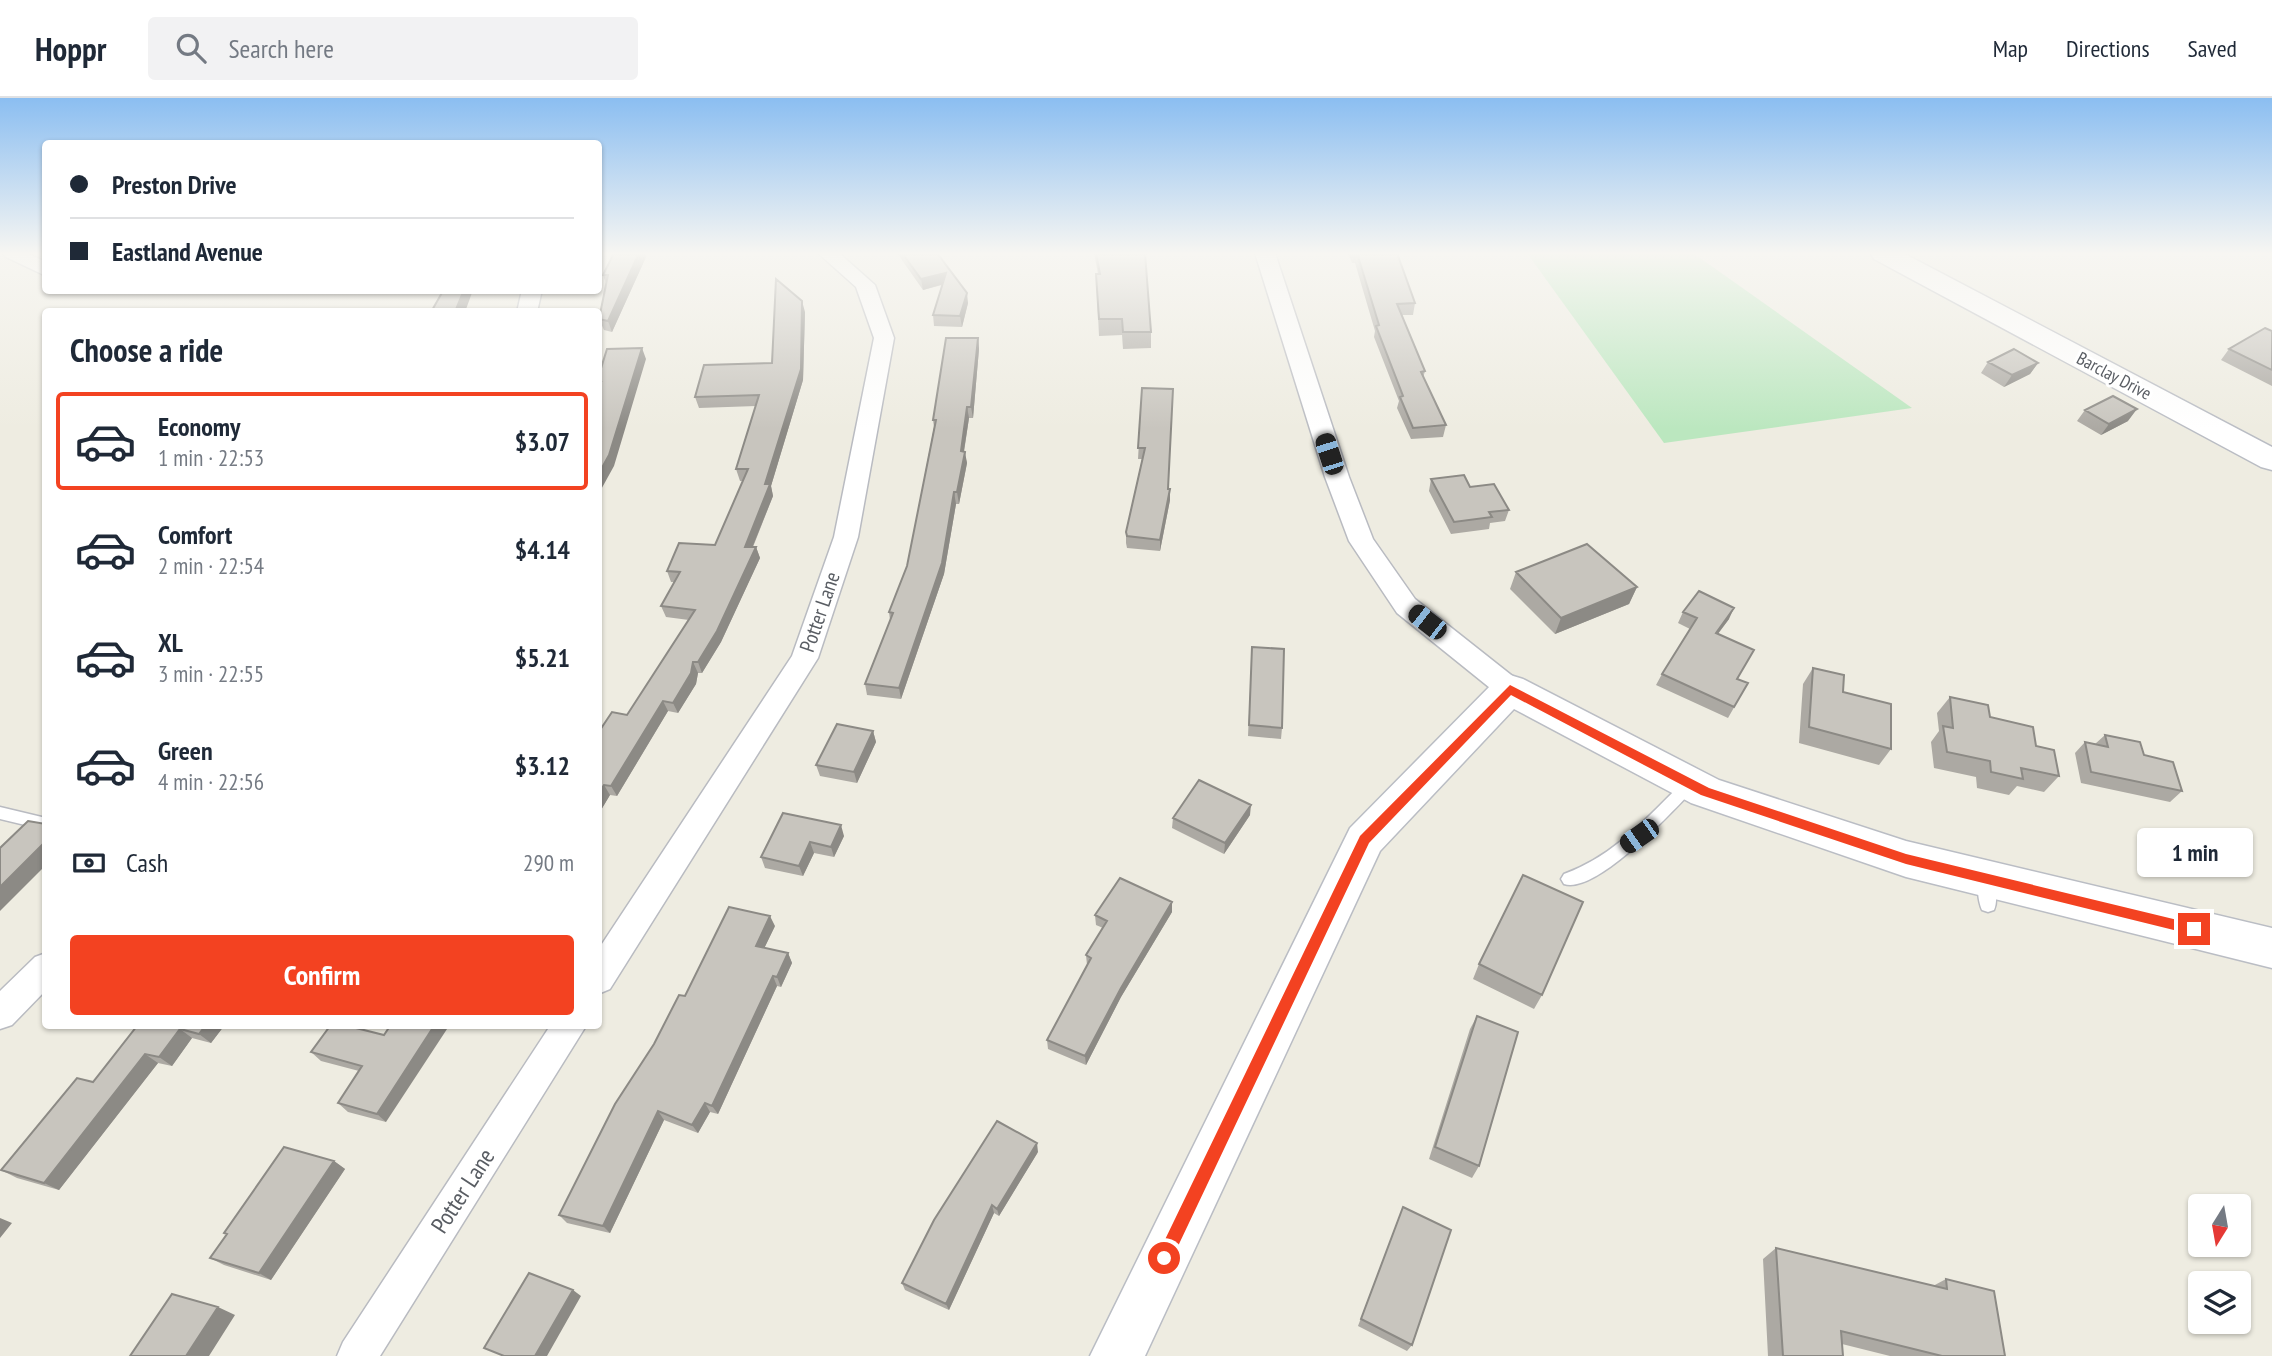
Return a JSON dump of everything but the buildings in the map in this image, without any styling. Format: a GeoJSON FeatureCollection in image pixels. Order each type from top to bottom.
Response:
{"type":"FeatureCollection","features":[{"type":"Feature","properties":{"kind":"street","name":"Potter Lane"},"geometry":{"type":"LineString","coordinates":[[602,973],[805,658],[846,537],[884,338],[875,312]]}},
{"type":"Feature","properties":{"kind":"street"},"geometry":{"type":"LineString","coordinates":[[1284,312],[1337,477],[1361,541],[1406,606],[1510,689],[1705,792],[1906,859],[1987,892],[2272,948]]}},
{"type":"Feature","properties":{"kind":"street","name":"Barclay Drive"},"geometry":{"type":"LineString","coordinates":[[1993,312],[2272,460]]}},
{"type":"Feature","properties":{"kind":"street"},"geometry":{"type":"LineString","coordinates":[[1117,1356],[1364,840],[1510,689]]}},
{"type":"Feature","properties":{"kind":"street"},"geometry":{"type":"LineString","coordinates":[[0,1014],[42,971]]}},
{"type":"Feature","properties":{"kind":"street","name":"Potter Lane"},"geometry":{"type":"LineString","coordinates":[[356,1356],[567,1029]]}},
{"type":"Feature","properties":{"kind":"lane"},"geometry":{"type":"LineString","coordinates":[[1569,879],[1585,874],[1639,836],[1690,784]]}},
{"type":"Feature","properties":{"kind":"lane"},"geometry":{"type":"LineString","coordinates":[[0,813],[42,823]]}},
{"type":"Feature","properties":{"kind":"green space"},"geometry":{"type":"Polygon","coordinates":[[[1569,312],[1776,312],[1912,408],[1664,443],[1569,312]]]}},
{"type":"Feature","properties":{"kind":"route"},"geometry":{"type":"LineString","coordinates":[[1164,1258],[1364,840],[1510,689],[1705,792],[1906,859],[2194,929]]}}]}
